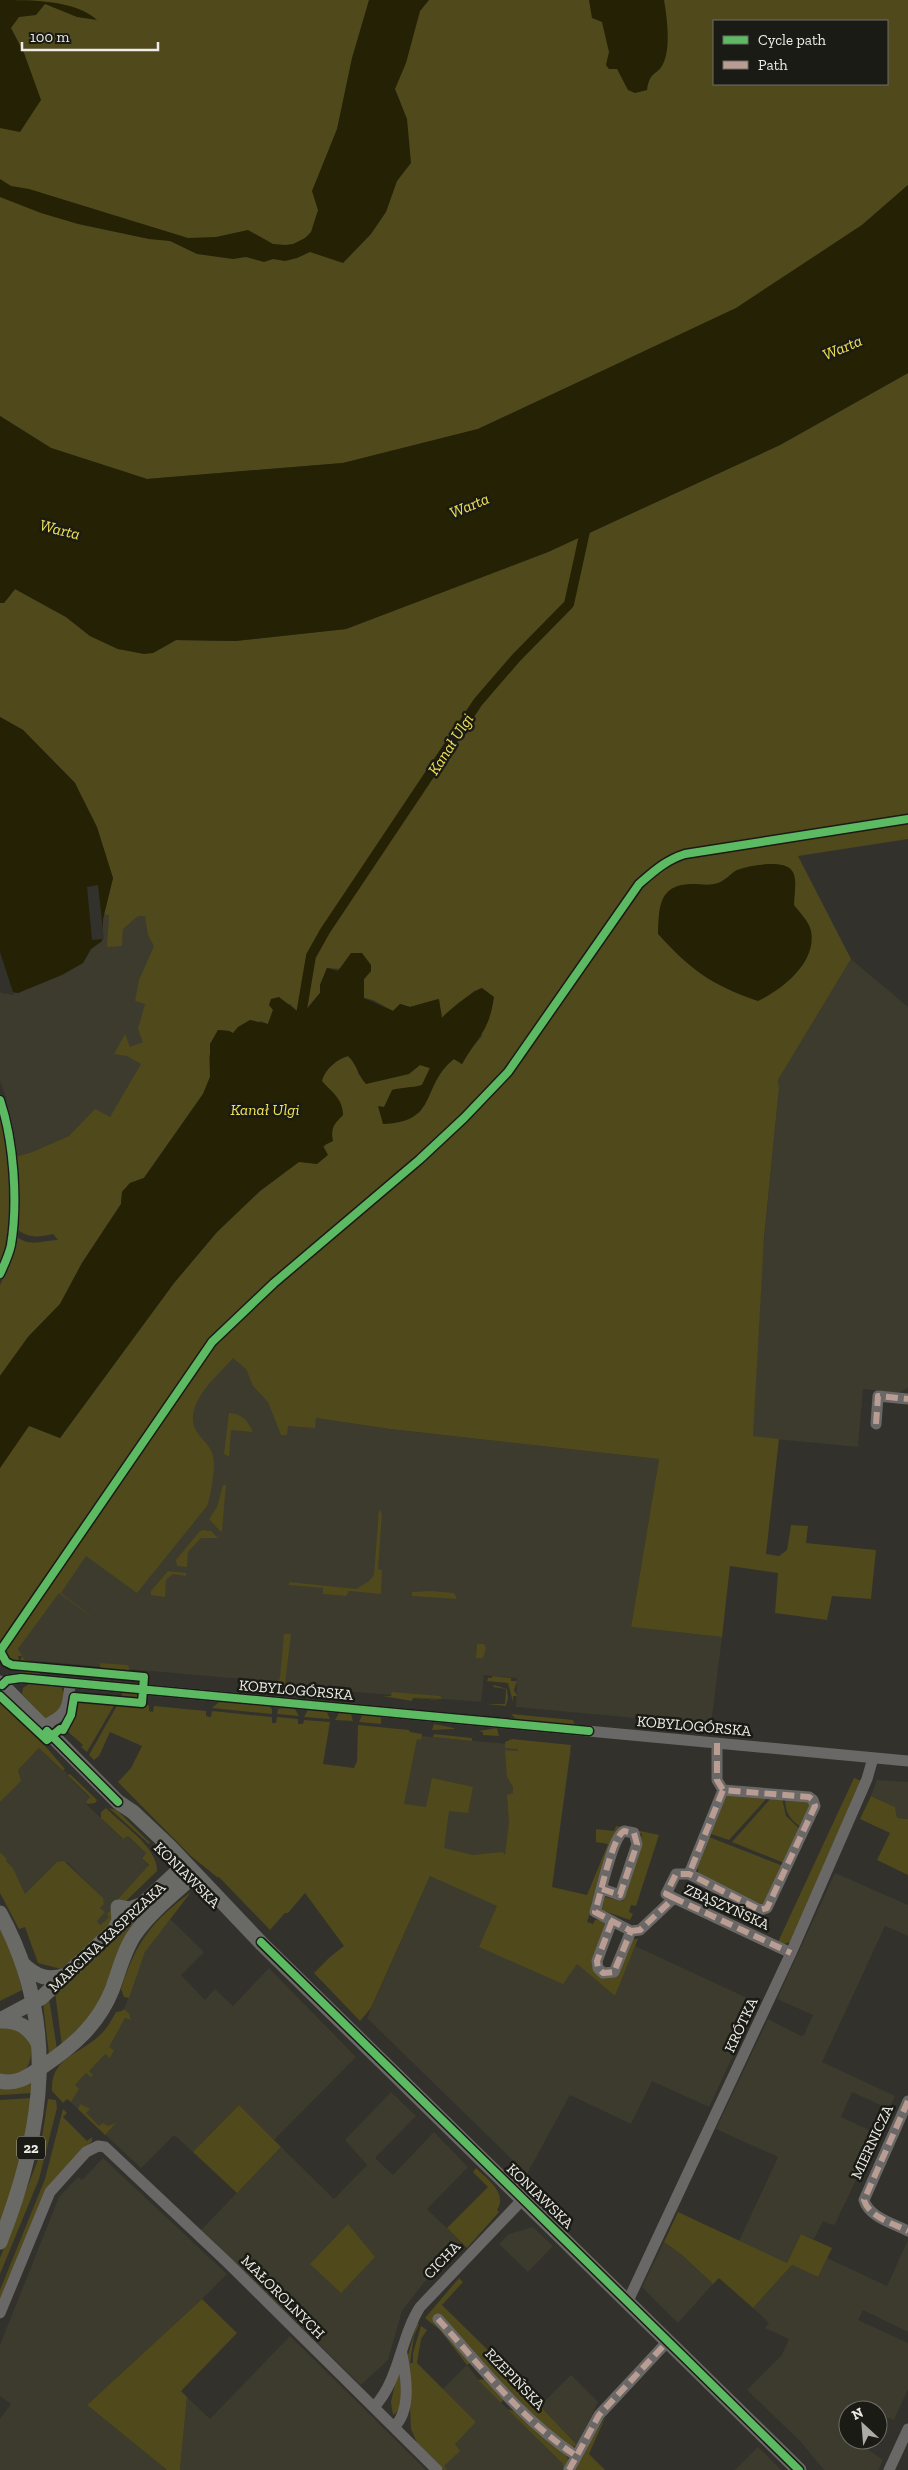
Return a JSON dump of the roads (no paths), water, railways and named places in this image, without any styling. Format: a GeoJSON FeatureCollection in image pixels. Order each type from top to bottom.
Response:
{"type":"FeatureCollection","features":[{"type":"Feature","properties":{"kind":"main road","name":"KONIAWSKA"},"geometry":{"type":"LineString","coordinates":[[1,1684],[118,1802],[128,1817],[242,1929],[261,1942],[799,2470]]}},
{"type":"Feature","properties":{"kind":"main road","name":"MARCINA KASPRZAKA"},"geometry":{"type":"LineString","coordinates":[[0,2021],[33,2003],[148,1900],[186,1873]]}},
{"type":"Feature","properties":{"kind":"main road","name":"MARCINA KASPRZAKA"},"geometry":{"type":"LineString","coordinates":[[3,2082],[23,2079],[40,2069],[79,2040],[92,2026],[108,1999],[134,1935],[186,1873]]}},
{"type":"Feature","properties":{"kind":"main road","name":"22"},"geometry":{"type":"LineString","coordinates":[[0,1913],[22,1962],[33,2003],[40,2069],[39,2096],[32,2143],[21,2184],[0,2242]]}},
{"type":"Feature","properties":{"kind":"main road"},"geometry":{"type":"LineString","coordinates":[[22,1962],[31,1972],[44,1978],[58,1978],[67,1974]]}},
{"type":"Feature","properties":{"kind":"main road"},"geometry":{"type":"LineString","coordinates":[[0,2021],[23,2025],[38,2043]]}},
{"type":"Feature","properties":{"kind":"street"},"geometry":{"type":"LineString","coordinates":[[0,1100],[11,1156],[14,1199],[11,1247],[0,1274]]}},
{"type":"Feature","properties":{"kind":"street"},"geometry":{"type":"LineString","coordinates":[[876,1424],[878,1396],[908,1399]]}},
{"type":"Feature","properties":{"kind":"street","name":"KOBYLOGÓRSKA"},"geometry":{"type":"LineString","coordinates":[[1,1684],[7,1680],[17,1678],[908,1761]]}},
{"type":"Feature","properties":{"kind":"street"},"geometry":{"type":"LineString","coordinates":[[42,1726],[59,1717],[66,1709],[70,1683]]}},
{"type":"Feature","properties":{"kind":"street"},"geometry":{"type":"LineString","coordinates":[[717,1743],[717,1780],[723,1790]]}},
{"type":"Feature","properties":{"kind":"street","name":"KRÓTKA"},"geometry":{"type":"LineString","coordinates":[[628,2301],[791,1953],[867,1779],[873,1758]]}},
{"type":"Feature","properties":{"kind":"street"},"geometry":{"type":"LineString","coordinates":[[674,1898],[666,1894],[676,1874],[689,1874],[760,1910],[767,1908],[815,1803],[808,1797],[723,1790]]}},
{"type":"Feature","properties":{"kind":"street"},"geometry":{"type":"LineString","coordinates":[[689,1874],[723,1790]]}},
{"type":"Feature","properties":{"kind":"street"},"geometry":{"type":"LineString","coordinates":[[602,1889],[620,1895],[637,1844],[634,1834],[624,1831],[617,1838],[595,1912],[631,1931],[614,1972],[603,1973],[598,1968],[597,1961],[612,1921]]}},
{"type":"Feature","properties":{"kind":"street","name":"ZBĄSZYŃSKA"},"geometry":{"type":"LineString","coordinates":[[631,1931],[640,1930],[674,1898],[791,1953]]}},
{"type":"Feature","properties":{"kind":"street","name":"MIERNICZA"},"geometry":{"type":"LineString","coordinates":[[908,2101],[864,2200],[866,2208],[872,2213],[908,2231]]}},
{"type":"Feature","properties":{"kind":"street","name":"MAŁOROLNYCH"},"geometry":{"type":"LineString","coordinates":[[0,2313],[50,2192],[86,2152],[98,2146],[105,2148],[228,2263],[437,2470]]}},
{"type":"Feature","properties":{"kind":"street","name":"CICHA"},"geometry":{"type":"LineString","coordinates":[[402,2354],[409,2327],[425,2300],[522,2199]]}},
{"type":"Feature","properties":{"kind":"street","name":"RZEPIŃSKA"},"geometry":{"type":"LineString","coordinates":[[438,2318],[518,2406],[575,2455]]}},
{"type":"Feature","properties":{"kind":"street"},"geometry":{"type":"LineString","coordinates":[[569,2470],[575,2455],[583,2445],[598,2415],[668,2342]]}},
{"type":"Feature","properties":{"kind":"street"},"geometry":{"type":"LineString","coordinates":[[374,2407],[386,2392],[402,2354]]}},
{"type":"Feature","properties":{"kind":"street"},"geometry":{"type":"LineString","coordinates":[[394,2427],[402,2417],[405,2405],[402,2354]]}},
{"type":"Feature","properties":{"kind":"street"},"geometry":{"type":"LineString","coordinates":[[889,2470],[908,2429]]}},
{"type":"Feature","properties":{"kind":"water"},"geometry":{"type":"Polygon","coordinates":[[[0,0],[52,2],[77,8],[97,20],[77,17],[45,4],[36,15],[19,17],[11,28],[24,53],[41,100],[20,132],[0,128],[0,0]]]}},
{"type":"Feature","properties":{"kind":"water"},"geometry":{"type":"Polygon","coordinates":[[[369,0],[429,0],[420,11],[406,63],[395,89],[407,119],[411,163],[397,181],[386,212],[371,234],[343,263],[310,252],[285,261],[273,259],[264,262],[246,257],[233,259],[197,254],[170,241],[149,239],[78,224],[41,213],[0,197],[0,179],[11,186],[29,189],[188,238],[216,237],[248,230],[273,244],[293,244],[305,238],[311,232],[318,210],[312,191],[337,129],[352,58],[369,0]]]}},
{"type":"Feature","properties":{"kind":"water"},"geometry":{"type":"Polygon","coordinates":[[[589,0],[664,0],[667,24],[667,50],[661,68],[650,79],[647,90],[635,93],[628,90],[617,69],[609,69],[606,65],[609,52],[602,22],[592,18],[589,0]]]}},
{"type":"Feature","properties":{"kind":"water","name":"Warta"},"geometry":{"type":"Polygon","coordinates":[[[908,185],[908,373],[780,445],[548,552],[346,629],[235,641],[176,640],[153,653],[144,654],[118,649],[90,636],[66,617],[15,589],[4,603],[0,603],[0,416],[51,448],[147,479],[343,463],[478,429],[736,308],[862,225],[908,185]]]}},
{"type":"Feature","properties":{"kind":"water"},"geometry":{"type":"Polygon","coordinates":[[[0,717],[23,730],[75,783],[97,827],[113,878],[103,919],[102,941],[91,949],[83,963],[62,975],[18,993],[0,990],[0,717]]]}},
{"type":"Feature","properties":{"kind":"water"},"geometry":{"type":"Polygon","coordinates":[[[768,864],[787,866],[794,875],[794,905],[810,927],[811,942],[809,953],[796,973],[778,989],[758,1001],[727,989],[692,967],[658,934],[659,915],[662,900],[666,893],[680,885],[715,884],[737,870],[768,864]]]}},
{"type":"Feature","properties":{"kind":"water","name":"Kanał Ulgi"},"geometry":{"type":"Polygon","coordinates":[[[351,953],[362,953],[371,965],[371,971],[364,979],[364,998],[393,1011],[400,1004],[410,1007],[439,999],[442,1018],[473,992],[482,988],[494,997],[486,1026],[462,1064],[454,1059],[444,1069],[422,1109],[413,1117],[401,1122],[383,1124],[378,1106],[384,1107],[392,1090],[422,1085],[430,1068],[420,1065],[409,1074],[366,1084],[348,1056],[332,1065],[322,1081],[339,1100],[343,1115],[334,1126],[332,1133],[333,1141],[323,1146],[328,1155],[317,1164],[299,1162],[260,1191],[217,1232],[174,1283],[60,1438],[29,1426],[0,1468],[0,1376],[28,1337],[60,1304],[82,1263],[121,1204],[122,1192],[130,1183],[144,1178],[203,1094],[210,1077],[210,1044],[218,1030],[233,1033],[238,1027],[250,1020],[268,1024],[273,1010],[269,1005],[271,999],[279,997],[302,1015],[320,993],[320,985],[327,968],[338,971],[351,953]]]}},
{"type":"Feature","properties":{"kind":"waterway","name":"Kanał Ulgi"},"geometry":{"type":"LineString","coordinates":[[293,1027],[301,1015],[311,956],[325,931],[478,702],[516,658],[569,604],[587,522]]}}]}
